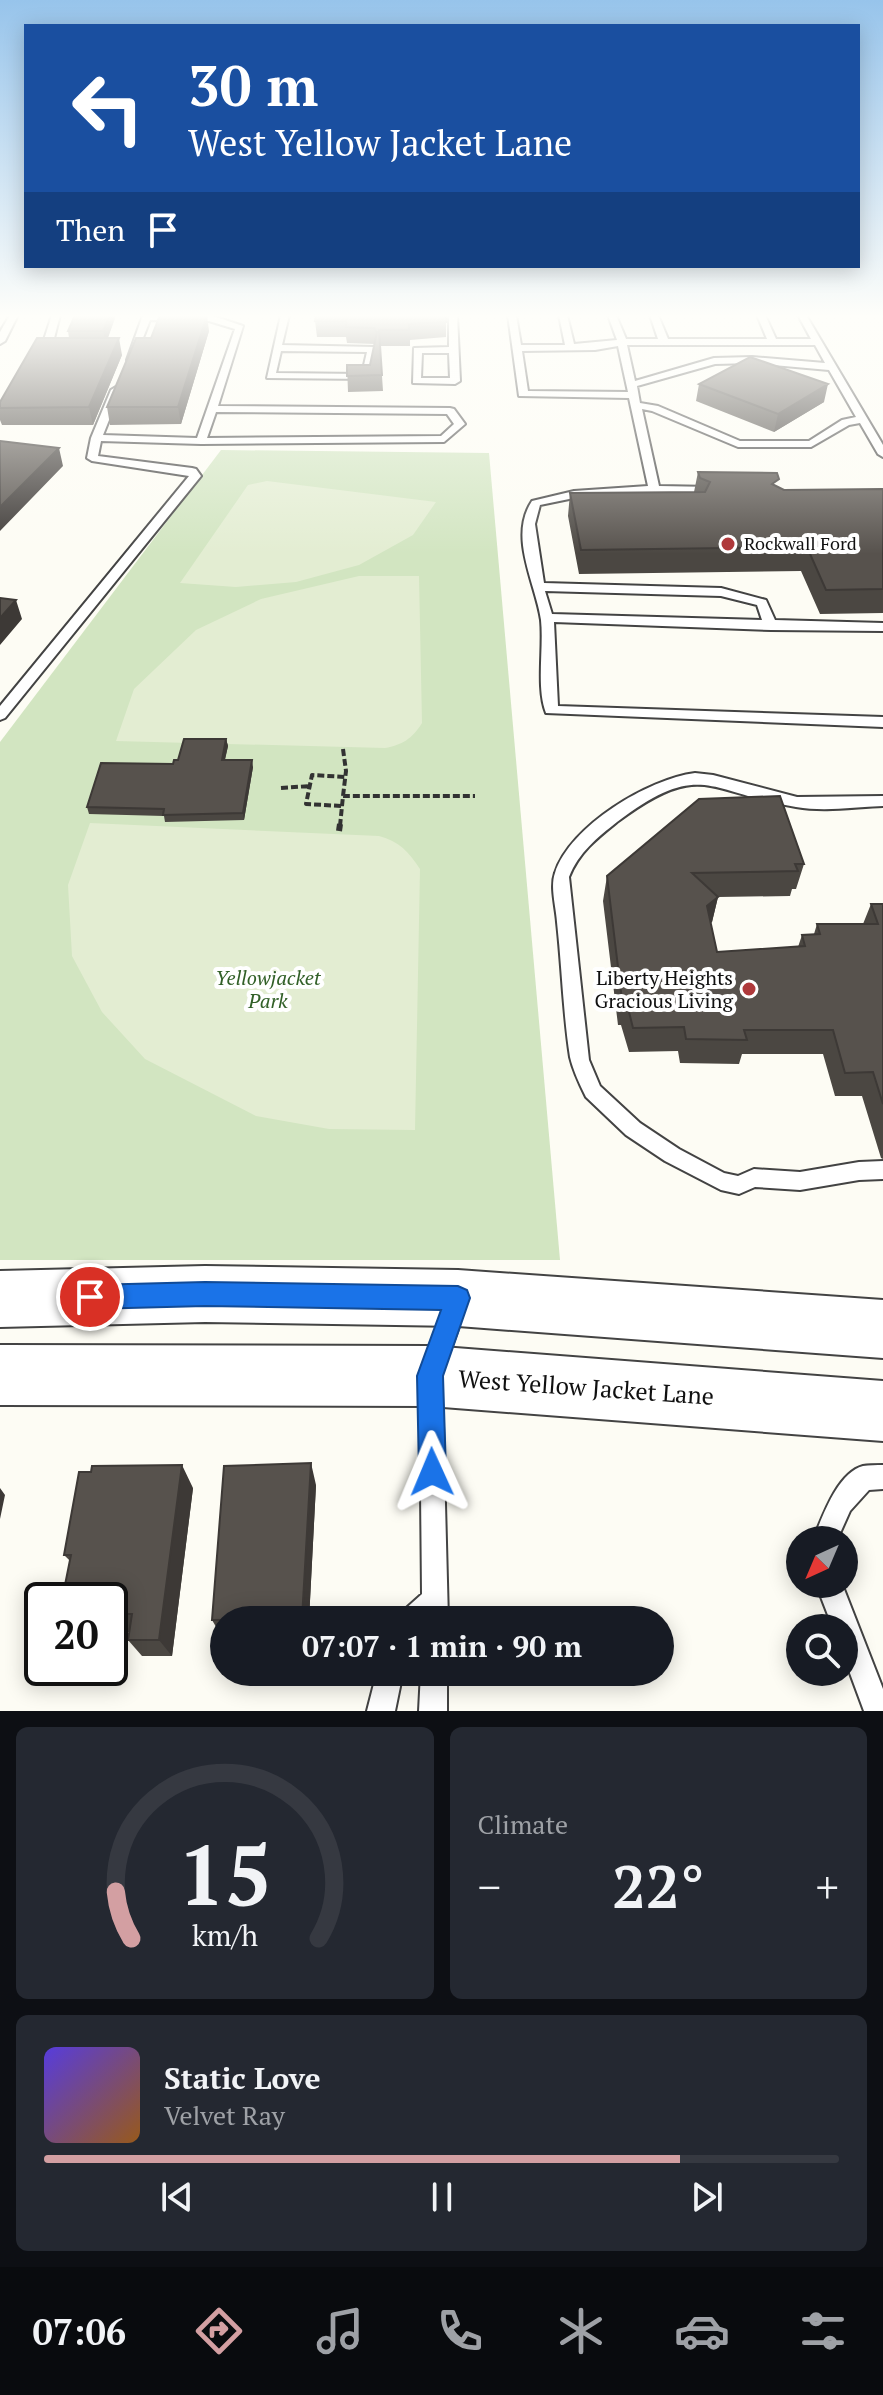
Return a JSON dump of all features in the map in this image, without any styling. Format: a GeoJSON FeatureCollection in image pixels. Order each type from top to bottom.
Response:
{"type":"FeatureCollection","features":[{"type":"Feature","properties":{"kind":"street"},"geometry":{"type":"LineString","coordinates":[[0,1299],[205,1294],[458,1298],[883,1329]]}},
{"type":"Feature","properties":{"kind":"street","name":"West Yellow Jacket Lane"},"geometry":{"type":"LineString","coordinates":[[0,1375],[430,1376],[883,1411]]}},
{"type":"Feature","properties":{"kind":"lane"},"geometry":{"type":"LineString","coordinates":[[0,715],[195,476],[192,471],[92,458],[96,438],[114,395]]}},
{"type":"Feature","properties":{"kind":"lane"},"geometry":{"type":"LineString","coordinates":[[201,441],[218,395]]}},
{"type":"Feature","properties":{"kind":"lane"},"geometry":{"type":"LineString","coordinates":[[616,395],[633,395],[654,408],[738,444],[811,444],[846,422],[863,419]]}},
{"type":"Feature","properties":{"kind":"lane"},"geometry":{"type":"LineString","coordinates":[[633,395],[654,489],[665,500],[689,507]]}},
{"type":"Feature","properties":{"kind":"lane"},"geometry":{"type":"LineString","coordinates":[[849,395],[883,454]]}},
{"type":"Feature","properties":{"kind":"lane"},"geometry":{"type":"LineString","coordinates":[[96,438],[201,441],[444,439],[460,424],[450,411],[213,409]]}},
{"type":"Feature","properties":{"kind":"lane"},"geometry":{"type":"LineString","coordinates":[[869,430],[883,430]]}},
{"type":"Feature","properties":{"kind":"lane"},"geometry":{"type":"LineString","coordinates":[[727,490],[654,489],[552,497],[536,503],[529,515],[536,587],[547,618],[551,710],[883,722]]}},
{"type":"Feature","properties":{"kind":"lane"},"geometry":{"type":"LineString","coordinates":[[536,587],[721,592],[762,603],[771,626]]}},
{"type":"Feature","properties":{"kind":"lane"},"geometry":{"type":"LineString","coordinates":[[547,618],[883,627]]}},
{"type":"Feature","properties":{"kind":"lane"},"geometry":{"type":"LineString","coordinates":[[883,801],[796,801],[725,781],[684,777],[662,784],[592,833],[568,856],[561,877],[580,1060],[593,1091],[633,1129],[672,1155],[721,1181],[739,1185],[754,1178],[800,1181],[883,1170]]}},
{"type":"Feature","properties":{"kind":"lane"},"geometry":{"type":"LineString","coordinates":[[435,1606],[430,1376],[458,1298]]}},
{"type":"Feature","properties":{"kind":"lane"},"geometry":{"type":"LineString","coordinates":[[831,1526],[841,1502],[864,1478],[883,1477]]}},
{"type":"Feature","properties":{"kind":"lane"},"geometry":{"type":"LineString","coordinates":[[834,1598],[878,1711]]}},
{"type":"Feature","properties":{"kind":"lane"},"geometry":{"type":"LineString","coordinates":[[381,1711],[387,1686]]}},
{"type":"Feature","properties":{"kind":"lane"},"geometry":{"type":"LineString","coordinates":[[433,1711],[434,1686]]}},
{"type":"Feature","properties":{"kind":"path"},"geometry":{"type":"LineString","coordinates":[[339,831],[345,777],[343,749]]}},
{"type":"Feature","properties":{"kind":"path"},"geometry":{"type":"LineString","coordinates":[[341,806],[306,804],[312,775],[345,777]]}},
{"type":"Feature","properties":{"kind":"path"},"geometry":{"type":"LineString","coordinates":[[281,788],[310,786]]}},
{"type":"Feature","properties":{"kind":"path"},"geometry":{"type":"LineString","coordinates":[[343,796],[475,796]]}},
{"type":"Feature","properties":{"kind":"green space","name":"Yellowjacket Park"},"geometry":{"type":"Polygon","coordinates":[[[221,450],[489,453],[560,1260],[0,1260],[0,742],[221,450]]]}},
{"type":"Feature","properties":{"kind":"green space"},"geometry":{"type":"Polygon","coordinates":[[[267,481],[436,502],[413,535],[359,565],[296,582],[236,587],[180,583],[248,485],[267,481]]]}},
{"type":"Feature","properties":{"kind":"green space"},"geometry":{"type":"Polygon","coordinates":[[[359,576],[419,576],[422,723],[406,740],[385,748],[116,741],[134,689],[196,630],[261,599],[359,576]]]}},
{"type":"Feature","properties":{"kind":"green space"},"geometry":{"type":"Polygon","coordinates":[[[90,823],[379,836],[403,848],[420,869],[415,1130],[329,1129],[256,1116],[145,1059],[102,1012],[72,956],[68,885],[90,823]]]}},
{"type":"Feature","properties":{"kind":"building"},"geometry":{"type":"Polygon","coordinates":[[[4,395],[94,395],[89,407],[0,408],[4,395]]]}},
{"type":"Feature","properties":{"kind":"building"},"geometry":{"type":"Polygon","coordinates":[[[112,395],[182,395],[178,407],[107,407],[112,395]]]}},
{"type":"Feature","properties":{"kind":"building"},"geometry":{"type":"Polygon","coordinates":[[[728,395],[810,395],[778,414],[728,395]]]}},
{"type":"Feature","properties":{"kind":"building"},"geometry":{"type":"Polygon","coordinates":[[[0,441],[59,448],[0,507],[0,441]]]}},
{"type":"Feature","properties":{"kind":"building","name":"Rockwall Ford"},"geometry":{"type":"Polygon","coordinates":[[[698,472],[777,473],[779,479],[772,484],[784,490],[883,489],[883,589],[826,590],[807,547],[581,550],[570,493],[705,492],[710,482],[700,478],[698,472]]]}},
{"type":"Feature","properties":{"kind":"building"},"geometry":{"type":"Polygon","coordinates":[[[0,598],[16,600],[0,618],[0,598]]]}},
{"type":"Feature","properties":{"kind":"building"},"geometry":{"type":"Polygon","coordinates":[[[184,739],[226,739],[222,760],[252,760],[243,813],[163,815],[164,809],[87,807],[101,763],[173,764],[174,760],[178,760],[184,739]]]}},
{"type":"Feature","properties":{"kind":"building","name":"Liberty Heights Gracious Living"},"geometry":{"type":"Polygon","coordinates":[[[780,796],[804,864],[795,864],[798,871],[692,873],[718,897],[707,906],[717,952],[805,946],[802,935],[820,934],[817,924],[878,924],[871,904],[883,904],[883,1104],[873,1072],[845,1073],[833,1030],[744,1030],[747,1040],[686,1039],[684,1027],[633,1028],[626,1000],[622,1000],[607,876],[699,799],[780,796]]]}},
{"type":"Feature","properties":{"kind":"building"},"geometry":{"type":"Polygon","coordinates":[[[311,1463],[303,1606],[213,1606],[224,1466],[311,1463]]]}},
{"type":"Feature","properties":{"kind":"building"},"geometry":{"type":"Polygon","coordinates":[[[182,1465],[159,1640],[128,1640],[132,1614],[128,1614],[128,1582],[66,1582],[71,1555],[64,1555],[79,1472],[91,1472],[92,1466],[182,1465]]]}},
{"type":"Feature","properties":{"kind":"place","name":"Rockwall Ford"},"geometry":{"type":"Point","coordinates":[728,544]}},
{"type":"Feature","properties":{"kind":"place","name":"Liberty Heights Gracious Living"},"geometry":{"type":"Point","coordinates":[749,989]}},
{"type":"Feature","properties":{"kind":"route"},"geometry":{"type":"LineString","coordinates":[[90,1297],[205,1294],[458,1298],[430,1376],[432,1472]]}}]}
